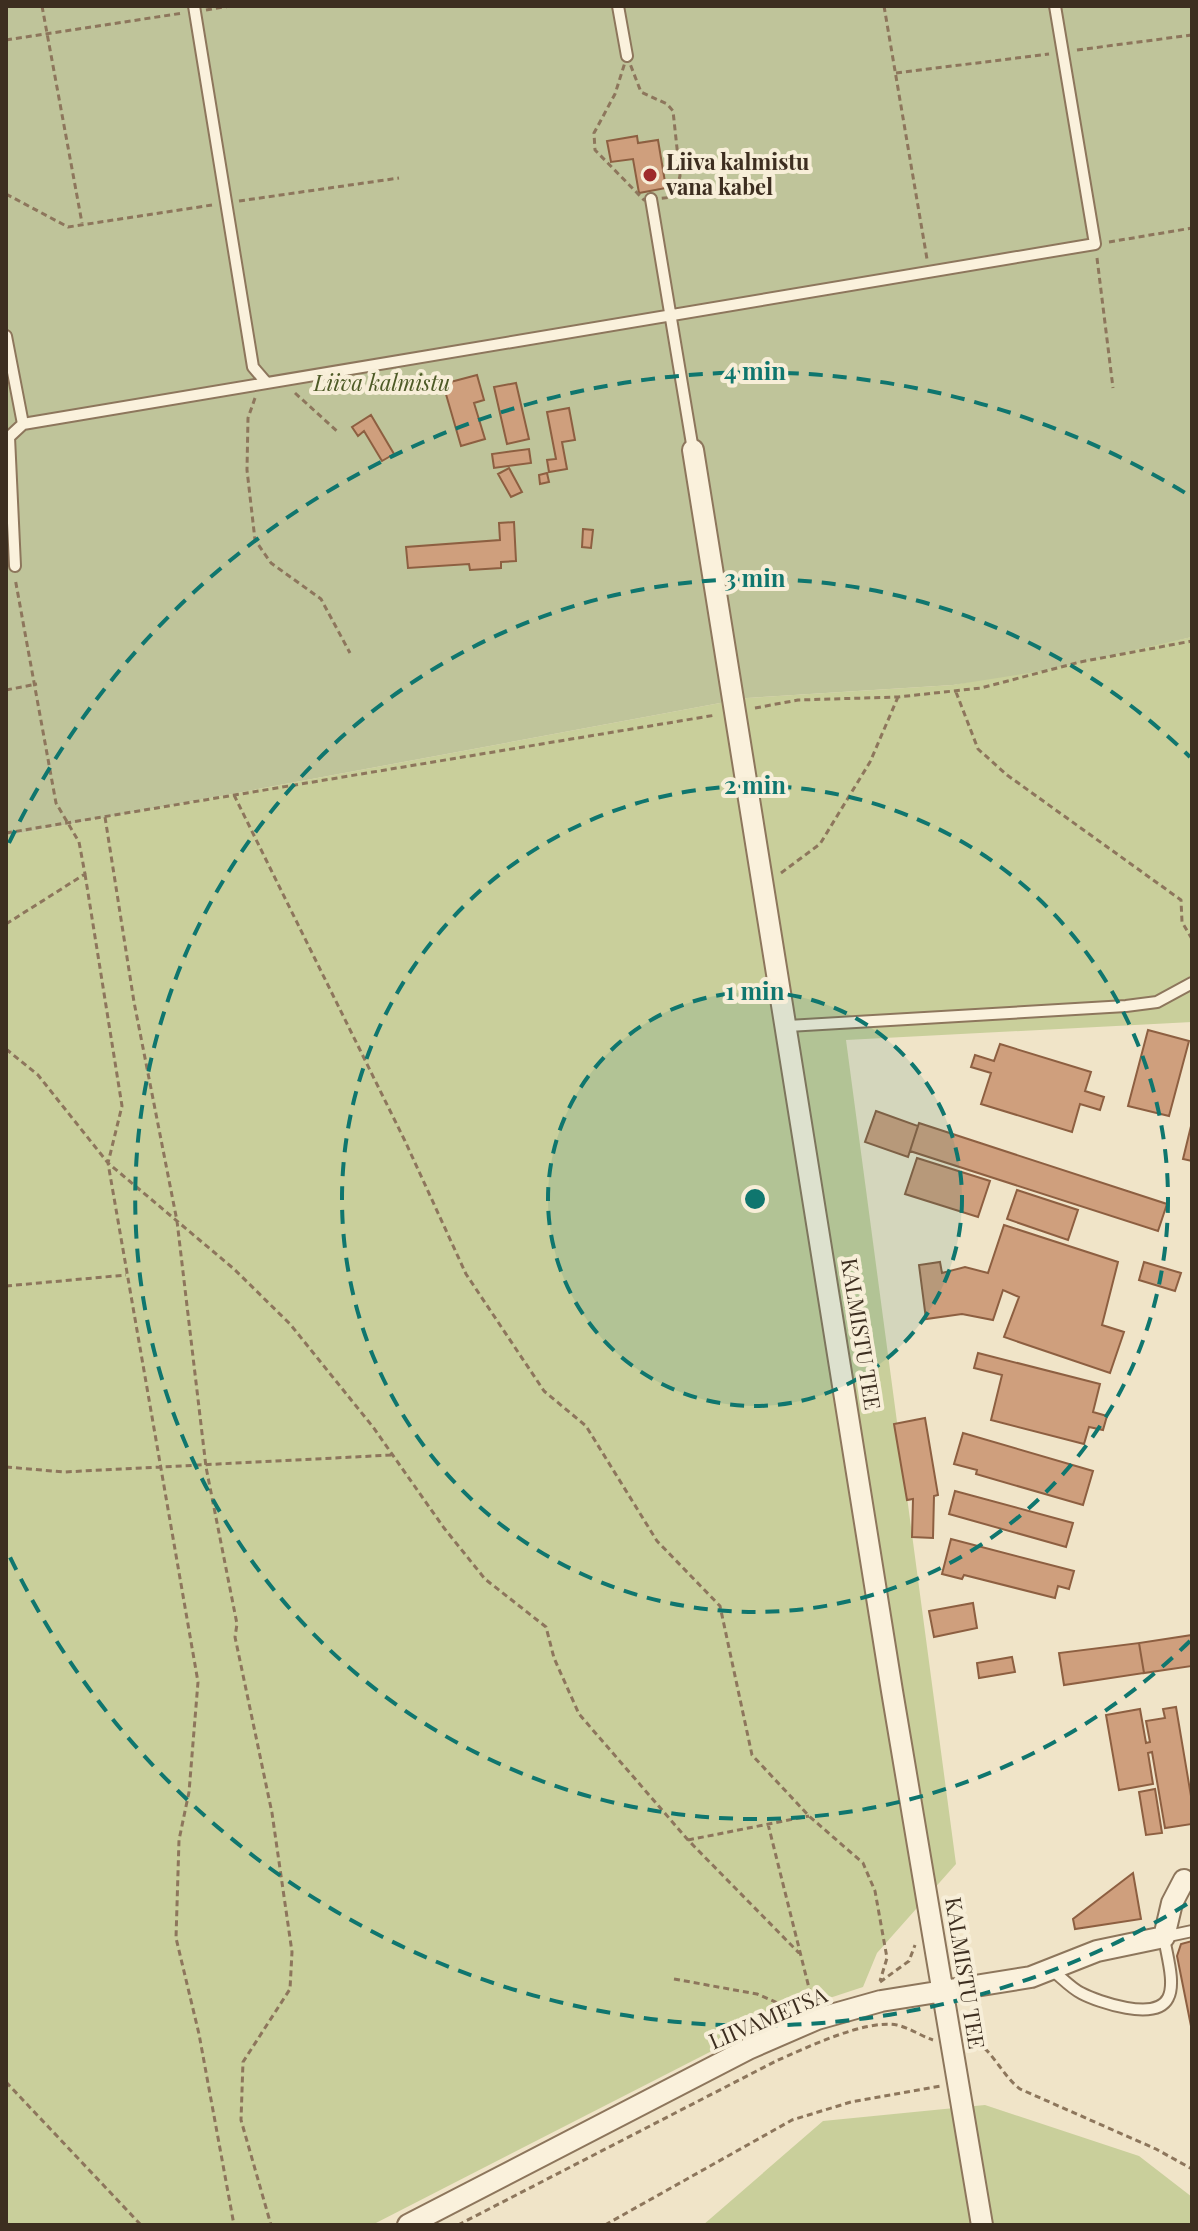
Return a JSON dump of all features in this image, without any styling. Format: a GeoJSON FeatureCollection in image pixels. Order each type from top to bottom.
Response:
{"type":"FeatureCollection","features":[{"type":"Feature","properties":{"kind":"street","name":"KALMISTU TEE"},"geometry":{"type":"LineString","coordinates":[[693,450],[788,1026],[892,1691],[945,1989],[982,2225]]}},
{"type":"Feature","properties":{"kind":"street"},"geometry":{"type":"LineString","coordinates":[[1164,1937],[1172,1903],[1188,1876]]}},
{"type":"Feature","properties":{"kind":"street","name":"LIIVAMETSA"},"geometry":{"type":"LineString","coordinates":[[408,2225],[748,2049],[880,1992],[945,1989],[1031,1977],[1097,1951],[1164,1937]]}},
{"type":"Feature","properties":{"kind":"lane"},"geometry":{"type":"LineString","coordinates":[[618,6],[627,56]]}},
{"type":"Feature","properties":{"kind":"lane"},"geometry":{"type":"LineString","coordinates":[[15,566],[9,437],[23,424],[1095,244],[1055,6]]}},
{"type":"Feature","properties":{"kind":"lane"},"geometry":{"type":"LineString","coordinates":[[194,9],[253,367],[265,381]]}},
{"type":"Feature","properties":{"kind":"lane"},"geometry":{"type":"LineString","coordinates":[[651,199],[693,450]]}},
{"type":"Feature","properties":{"kind":"lane"},"geometry":{"type":"LineString","coordinates":[[6,336],[23,424]]}},
{"type":"Feature","properties":{"kind":"lane"},"geometry":{"type":"LineString","coordinates":[[788,1026],[1126,1006],[1157,1002],[1192,983]]}},
{"type":"Feature","properties":{"kind":"lane"},"geometry":{"type":"LineString","coordinates":[[1051,1969],[1078,1992],[1113,2006],[1144,2009],[1161,2006],[1168,2000],[1171,1987],[1164,1937],[1192,1931]]}},
{"type":"Feature","properties":{"kind":"path"},"geometry":{"type":"LineString","coordinates":[[42,6],[82,224]]}},
{"type":"Feature","properties":{"kind":"path"},"geometry":{"type":"LineString","coordinates":[[6,40],[194,9],[230,6]]}},
{"type":"Feature","properties":{"kind":"path"},"geometry":{"type":"LineString","coordinates":[[884,6],[929,271]]}},
{"type":"Feature","properties":{"kind":"path"},"geometry":{"type":"LineString","coordinates":[[896,73],[1192,35]]}},
{"type":"Feature","properties":{"kind":"path"},"geometry":{"type":"LineString","coordinates":[[627,56],[641,92],[667,104],[673,111],[680,176],[674,197],[644,200],[595,150],[594,133],[615,94],[627,56]]}},
{"type":"Feature","properties":{"kind":"path"},"geometry":{"type":"LineString","coordinates":[[6,194],[68,227],[399,178]]}},
{"type":"Feature","properties":{"kind":"path"},"geometry":{"type":"LineString","coordinates":[[1113,388],[1095,244],[1192,228]]}},
{"type":"Feature","properties":{"kind":"path"},"geometry":{"type":"LineString","coordinates":[[280,380],[339,433]]}},
{"type":"Feature","properties":{"kind":"path"},"geometry":{"type":"LineString","coordinates":[[265,381],[248,418],[247,470],[255,540],[271,563],[321,599],[350,653]]}},
{"type":"Feature","properties":{"kind":"path"},"geometry":{"type":"LineString","coordinates":[[15,566],[56,803],[79,842],[122,1106],[108,1163],[198,1682],[189,1792],[179,1840],[176,1938],[199,2034],[234,2225]]}},
{"type":"Feature","properties":{"kind":"path"},"geometry":{"type":"LineString","coordinates":[[6,833],[798,700],[898,697],[981,688],[1080,662],[1192,641]]}},
{"type":"Feature","properties":{"kind":"path"},"geometry":{"type":"LineString","coordinates":[[6,690],[37,684]]}},
{"type":"Feature","properties":{"kind":"path"},"geometry":{"type":"LineString","coordinates":[[956,691],[978,749],[1007,775],[1181,900],[1182,922],[1192,939]]}},
{"type":"Feature","properties":{"kind":"path"},"geometry":{"type":"LineString","coordinates":[[765,885],[820,844],[870,762],[898,697]]}},
{"type":"Feature","properties":{"kind":"path"},"geometry":{"type":"LineString","coordinates":[[234,795],[405,1141],[466,1274],[544,1391],[586,1426],[657,1541],[720,1606],[752,1755],[809,1816],[863,1863],[875,1891],[887,1958],[880,1992],[883,2024]]}},
{"type":"Feature","properties":{"kind":"path"},"geometry":{"type":"LineString","coordinates":[[105,817],[134,1002],[177,1221],[206,1467],[237,1624],[235,1637],[272,1813],[292,1952],[290,1989],[243,2062],[241,2120],[271,2225]]}},
{"type":"Feature","properties":{"kind":"path"},"geometry":{"type":"LineString","coordinates":[[6,924],[85,874]]}},
{"type":"Feature","properties":{"kind":"path"},"geometry":{"type":"LineString","coordinates":[[6,1049],[38,1075],[108,1163],[234,1269],[290,1324],[485,1579],[546,1627],[554,1658],[579,1714],[688,1840],[799,1953]]}},
{"type":"Feature","properties":{"kind":"path"},"geometry":{"type":"LineString","coordinates":[[6,1286],[127,1275]]}},
{"type":"Feature","properties":{"kind":"path"},"geometry":{"type":"LineString","coordinates":[[6,1467],[64,1472],[392,1455]]}},
{"type":"Feature","properties":{"kind":"path"},"geometry":{"type":"LineString","coordinates":[[688,1840],[809,1816]]}},
{"type":"Feature","properties":{"kind":"path"},"geometry":{"type":"LineString","coordinates":[[768,1824],[817,2019]]}},
{"type":"Feature","properties":{"kind":"path"},"geometry":{"type":"LineString","coordinates":[[880,1992],[909,1961],[915,1934]]}},
{"type":"Feature","properties":{"kind":"path"},"geometry":{"type":"LineString","coordinates":[[674,1979],[757,1994],[817,2019]]}},
{"type":"Feature","properties":{"kind":"path"},"geometry":{"type":"LineString","coordinates":[[458,2225],[776,2061],[819,2043],[883,2024],[900,2026],[930,2039],[972,2038],[1020,2089],[1156,2149],[1192,2169]]}},
{"type":"Feature","properties":{"kind":"path"},"geometry":{"type":"LineString","coordinates":[[6,2082],[141,2225]]}},
{"type":"Feature","properties":{"kind":"path"},"geometry":{"type":"LineString","coordinates":[[605,2225],[792,2120],[851,2102],[958,2084]]}},
{"type":"Feature","properties":{"kind":"green space","name":"Liiva kalmistu"},"geometry":{"type":"Polygon","coordinates":[[[6,6],[1192,6],[1192,637],[1042,671],[953,685],[747,698],[6,836],[6,6]]]}},
{"type":"Feature","properties":{"kind":"green space"},"geometry":{"type":"Polygon","coordinates":[[[1192,637],[1192,1022],[846,1040],[956,1864],[877,1953],[863,1987],[790,2011],[372,2225],[6,2225],[6,836],[747,698],[953,685],[1192,637]]]}},
{"type":"Feature","properties":{"kind":"green space"},"geometry":{"type":"Polygon","coordinates":[[[985,2105],[1139,2156],[1192,2197],[1192,2225],[703,2225],[823,2121],[985,2105]]]}},
{"type":"Feature","properties":{"kind":"building","name":"Liiva kalmistu vana kabel"},"geometry":{"type":"Polygon","coordinates":[[[637,136],[638,143],[658,140],[666,188],[639,193],[633,159],[611,162],[607,141],[637,136]]]}},
{"type":"Feature","properties":{"kind":"building"},"geometry":{"type":"Polygon","coordinates":[[[477,375],[484,400],[474,403],[485,439],[461,446],[443,384],[477,375]]]}},
{"type":"Feature","properties":{"kind":"building"},"geometry":{"type":"Polygon","coordinates":[[[516,383],[529,439],[507,444],[494,387],[516,383]]]}},
{"type":"Feature","properties":{"kind":"building"},"geometry":{"type":"Polygon","coordinates":[[[569,408],[575,440],[562,442],[567,469],[549,472],[547,460],[556,459],[547,412],[569,408]]]}},
{"type":"Feature","properties":{"kind":"building"},"geometry":{"type":"Polygon","coordinates":[[[371,415],[394,454],[382,461],[364,431],[358,436],[352,427],[371,415]]]}},
{"type":"Feature","properties":{"kind":"building"},"geometry":{"type":"Polygon","coordinates":[[[529,449],[531,463],[494,468],[492,454],[529,449]]]}},
{"type":"Feature","properties":{"kind":"building"},"geometry":{"type":"Polygon","coordinates":[[[509,468],[522,492],[511,497],[498,474],[509,468]]]}},
{"type":"Feature","properties":{"kind":"building"},"geometry":{"type":"Polygon","coordinates":[[[547,473],[549,482],[540,484],[539,475],[547,473]]]}},
{"type":"Feature","properties":{"kind":"building"},"geometry":{"type":"Polygon","coordinates":[[[514,522],[516,561],[501,562],[501,568],[470,570],[469,564],[408,568],[406,547],[500,540],[499,523],[514,522]]]}},
{"type":"Feature","properties":{"kind":"building"},"geometry":{"type":"Polygon","coordinates":[[[583,529],[593,530],[591,548],[582,547],[583,529]]]}},
{"type":"Feature","properties":{"kind":"building"},"geometry":{"type":"Polygon","coordinates":[[[1148,1030],[1189,1041],[1169,1116],[1128,1106],[1148,1030]]]}},
{"type":"Feature","properties":{"kind":"building"},"geometry":{"type":"Polygon","coordinates":[[[1000,1044],[1091,1072],[1085,1091],[1104,1097],[1100,1110],[1080,1104],[1072,1132],[981,1104],[991,1073],[971,1067],[975,1055],[994,1061],[1000,1044]]]}},
{"type":"Feature","properties":{"kind":"building"},"geometry":{"type":"Polygon","coordinates":[[[876,1111],[918,1126],[908,1157],[865,1142],[876,1111]]]}},
{"type":"Feature","properties":{"kind":"building"},"geometry":{"type":"Polygon","coordinates":[[[1192,1122],[1192,1161],[1183,1159],[1192,1122]]]}},
{"type":"Feature","properties":{"kind":"building"},"geometry":{"type":"Polygon","coordinates":[[[919,1123],[1167,1204],[1158,1231],[910,1151],[919,1123]]]}},
{"type":"Feature","properties":{"kind":"building"},"geometry":{"type":"Polygon","coordinates":[[[917,1158],[990,1181],[978,1217],[905,1194],[917,1158]]]}},
{"type":"Feature","properties":{"kind":"building"},"geometry":{"type":"Polygon","coordinates":[[[1017,1190],[1078,1210],[1068,1240],[1007,1219],[1017,1190]]]}},
{"type":"Feature","properties":{"kind":"building"},"geometry":{"type":"Polygon","coordinates":[[[1004,1225],[1118,1262],[1102,1325],[1124,1332],[1110,1373],[1004,1337],[1019,1297],[1003,1290],[993,1320],[962,1314],[926,1319],[919,1265],[940,1262],[942,1273],[965,1267],[988,1273],[1004,1225]]]}},
{"type":"Feature","properties":{"kind":"building"},"geometry":{"type":"Polygon","coordinates":[[[1144,1262],[1181,1273],[1175,1291],[1139,1280],[1144,1262]]]}},
{"type":"Feature","properties":{"kind":"building"},"geometry":{"type":"Polygon","coordinates":[[[978,1353],[1100,1384],[1093,1412],[1107,1416],[1103,1430],[1089,1427],[1084,1444],[991,1420],[1002,1375],[974,1368],[978,1353]]]}},
{"type":"Feature","properties":{"kind":"building"},"geometry":{"type":"Polygon","coordinates":[[[925,1418],[938,1495],[934,1496],[933,1538],[912,1537],[913,1499],[907,1500],[894,1424],[925,1418]]]}},
{"type":"Feature","properties":{"kind":"building"},"geometry":{"type":"Polygon","coordinates":[[[963,1433],[1093,1471],[1083,1505],[976,1474],[977,1470],[954,1464],[963,1433]]]}},
{"type":"Feature","properties":{"kind":"building"},"geometry":{"type":"Polygon","coordinates":[[[955,1491],[1073,1523],[1066,1547],[949,1514],[955,1491]]]}},
{"type":"Feature","properties":{"kind":"building"},"geometry":{"type":"Polygon","coordinates":[[[951,1539],[1074,1571],[1069,1589],[1058,1586],[1055,1598],[964,1575],[962,1579],[942,1574],[951,1539]]]}},
{"type":"Feature","properties":{"kind":"building"},"geometry":{"type":"Polygon","coordinates":[[[973,1603],[977,1628],[934,1637],[929,1611],[973,1603]]]}},
{"type":"Feature","properties":{"kind":"building"},"geometry":{"type":"Polygon","coordinates":[[[1192,1635],[1192,1666],[1144,1673],[1139,1643],[1192,1635]]]}},
{"type":"Feature","properties":{"kind":"building"},"geometry":{"type":"Polygon","coordinates":[[[1139,1643],[1144,1673],[1064,1685],[1059,1653],[1139,1643]]]}},
{"type":"Feature","properties":{"kind":"building"},"geometry":{"type":"Polygon","coordinates":[[[1012,1657],[1015,1672],[979,1678],[977,1663],[1012,1657]]]}},
{"type":"Feature","properties":{"kind":"building"},"geometry":{"type":"Polygon","coordinates":[[[1176,1707],[1192,1802],[1192,1824],[1165,1828],[1152,1752],[1148,1753],[1153,1784],[1119,1790],[1106,1715],[1140,1709],[1146,1743],[1150,1742],[1146,1721],[1165,1718],[1163,1709],[1176,1707]]]}},
{"type":"Feature","properties":{"kind":"building"},"geometry":{"type":"Polygon","coordinates":[[[1155,1789],[1162,1833],[1146,1835],[1139,1792],[1155,1789]]]}},
{"type":"Feature","properties":{"kind":"building"},"geometry":{"type":"Polygon","coordinates":[[[1133,1873],[1141,1919],[1075,1929],[1073,1919],[1133,1873]]]}},
{"type":"Feature","properties":{"kind":"building"},"geometry":{"type":"Polygon","coordinates":[[[1192,1941],[1192,2031],[1177,1956],[1181,1944],[1192,1941]]]}},
{"type":"Feature","properties":{"kind":"place","name":"Liiva kalmistu vana kabel"},"geometry":{"type":"Point","coordinates":[650,175]}}]}
